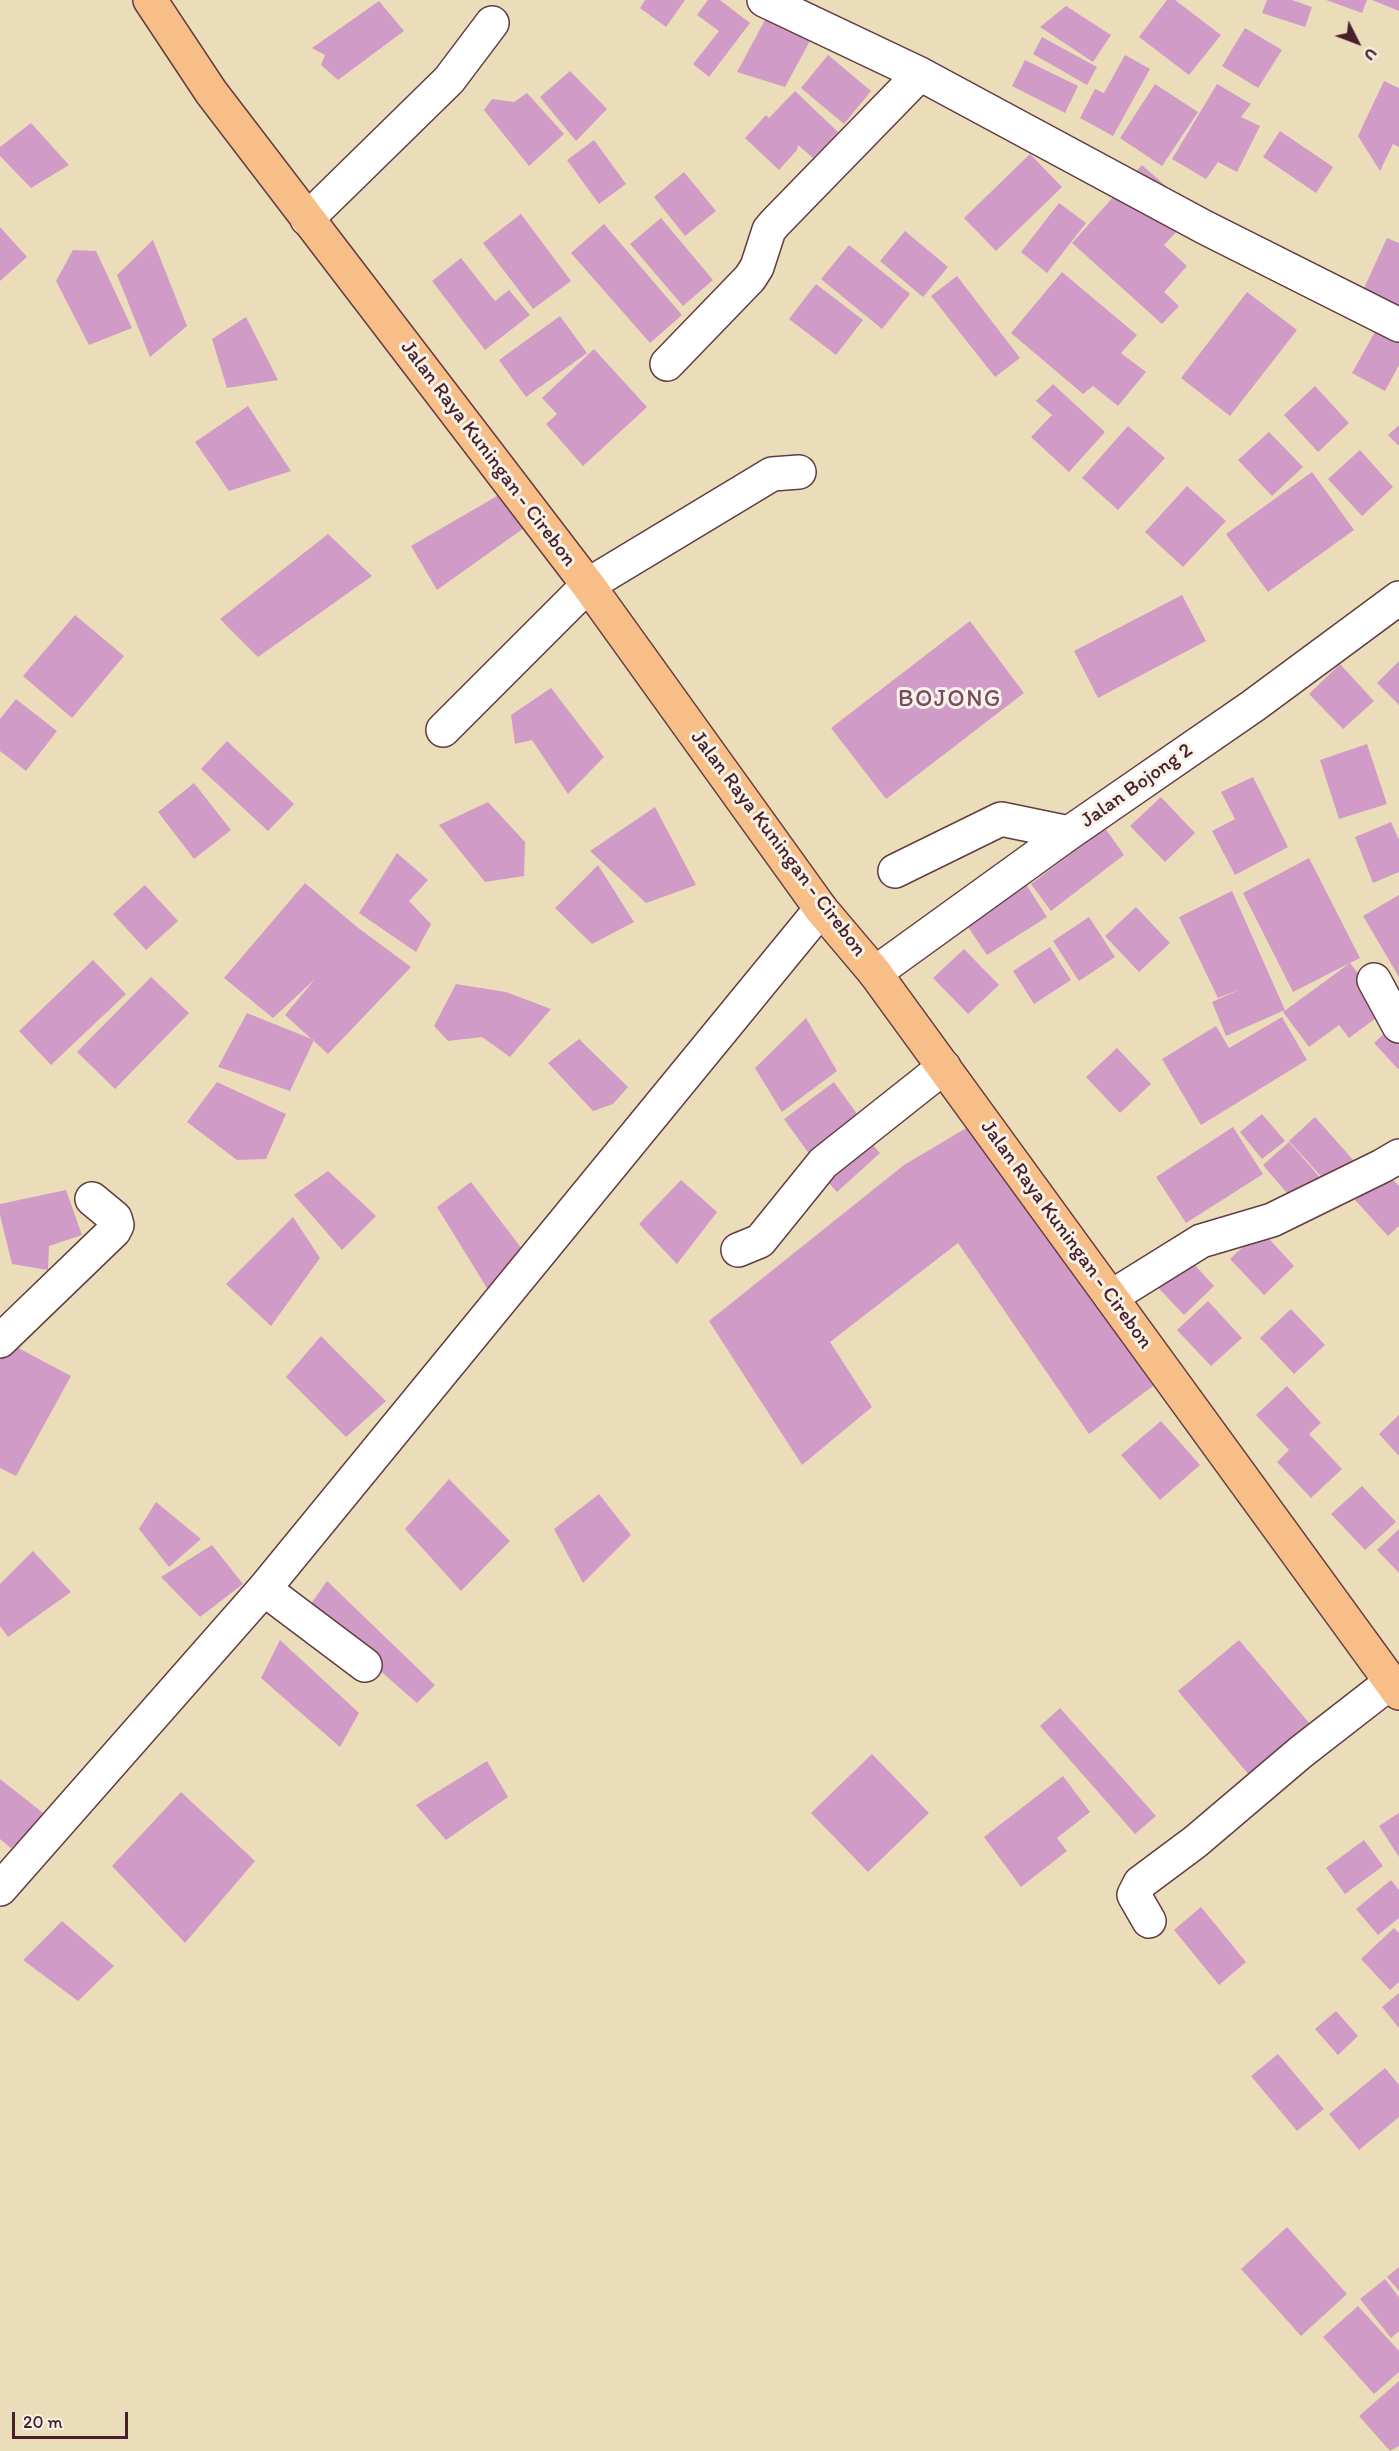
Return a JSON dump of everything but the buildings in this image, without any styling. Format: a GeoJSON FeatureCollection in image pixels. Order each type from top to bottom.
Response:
{"type":"FeatureCollection","features":[{"type":"Feature","properties":{"kind":"highway","name":"Jalan Raya Kuningan - Cirebon"},"geometry":{"type":"LineString","coordinates":[[150,0],[211,92],[588,585],[821,909],[875,973],[1395,1688]]}},
{"type":"Feature","properties":{"kind":"street"},"geometry":{"type":"LineString","coordinates":[[764,0],[920,74],[1204,227],[1399,325]]}},
{"type":"Feature","properties":{"kind":"street"},"geometry":{"type":"LineString","coordinates":[[307,219],[449,80],[492,23]]}},
{"type":"Feature","properties":{"kind":"street"},"geometry":{"type":"LineString","coordinates":[[667,364],[750,278],[769,230],[775,223],[920,74]]}},
{"type":"Feature","properties":{"kind":"street"},"geometry":{"type":"LineString","coordinates":[[443,730],[588,585],[772,474],[800,472]]}},
{"type":"Feature","properties":{"kind":"street","name":"Jalan Bojong 2"},"geometry":{"type":"LineString","coordinates":[[875,973],[1069,833],[1253,706],[1399,598]]}},
{"type":"Feature","properties":{"kind":"street"},"geometry":{"type":"LineString","coordinates":[[895,872],[1001,819],[1069,833]]}},
{"type":"Feature","properties":{"kind":"street"},"geometry":{"type":"LineString","coordinates":[[0,1889],[264,1589],[821,909]]}},
{"type":"Feature","properties":{"kind":"street"},"geometry":{"type":"LineString","coordinates":[[1374,980],[1399,1026]]}},
{"type":"Feature","properties":{"kind":"street"},"geometry":{"type":"LineString","coordinates":[[738,1250],[760,1241],[823,1163],[944,1067]]}},
{"type":"Feature","properties":{"kind":"street"},"geometry":{"type":"LineString","coordinates":[[1111,1297],[1201,1241],[1272,1221],[1399,1156]]}},
{"type":"Feature","properties":{"kind":"street"},"geometry":{"type":"LineString","coordinates":[[0,1341],[114,1231],[117,1226],[115,1218],[92,1199]]}},
{"type":"Feature","properties":{"kind":"street"},"geometry":{"type":"LineString","coordinates":[[264,1589],[364,1665]]}},
{"type":"Feature","properties":{"kind":"street"},"geometry":{"type":"LineString","coordinates":[[1149,1921],[1134,1895],[1140,1883],[1195,1842],[1301,1752],[1395,1688]]}},
{"type":"Feature","properties":{"kind":"district","name":"BOJONG"},"geometry":{"type":"Point","coordinates":[950,700]}}]}
